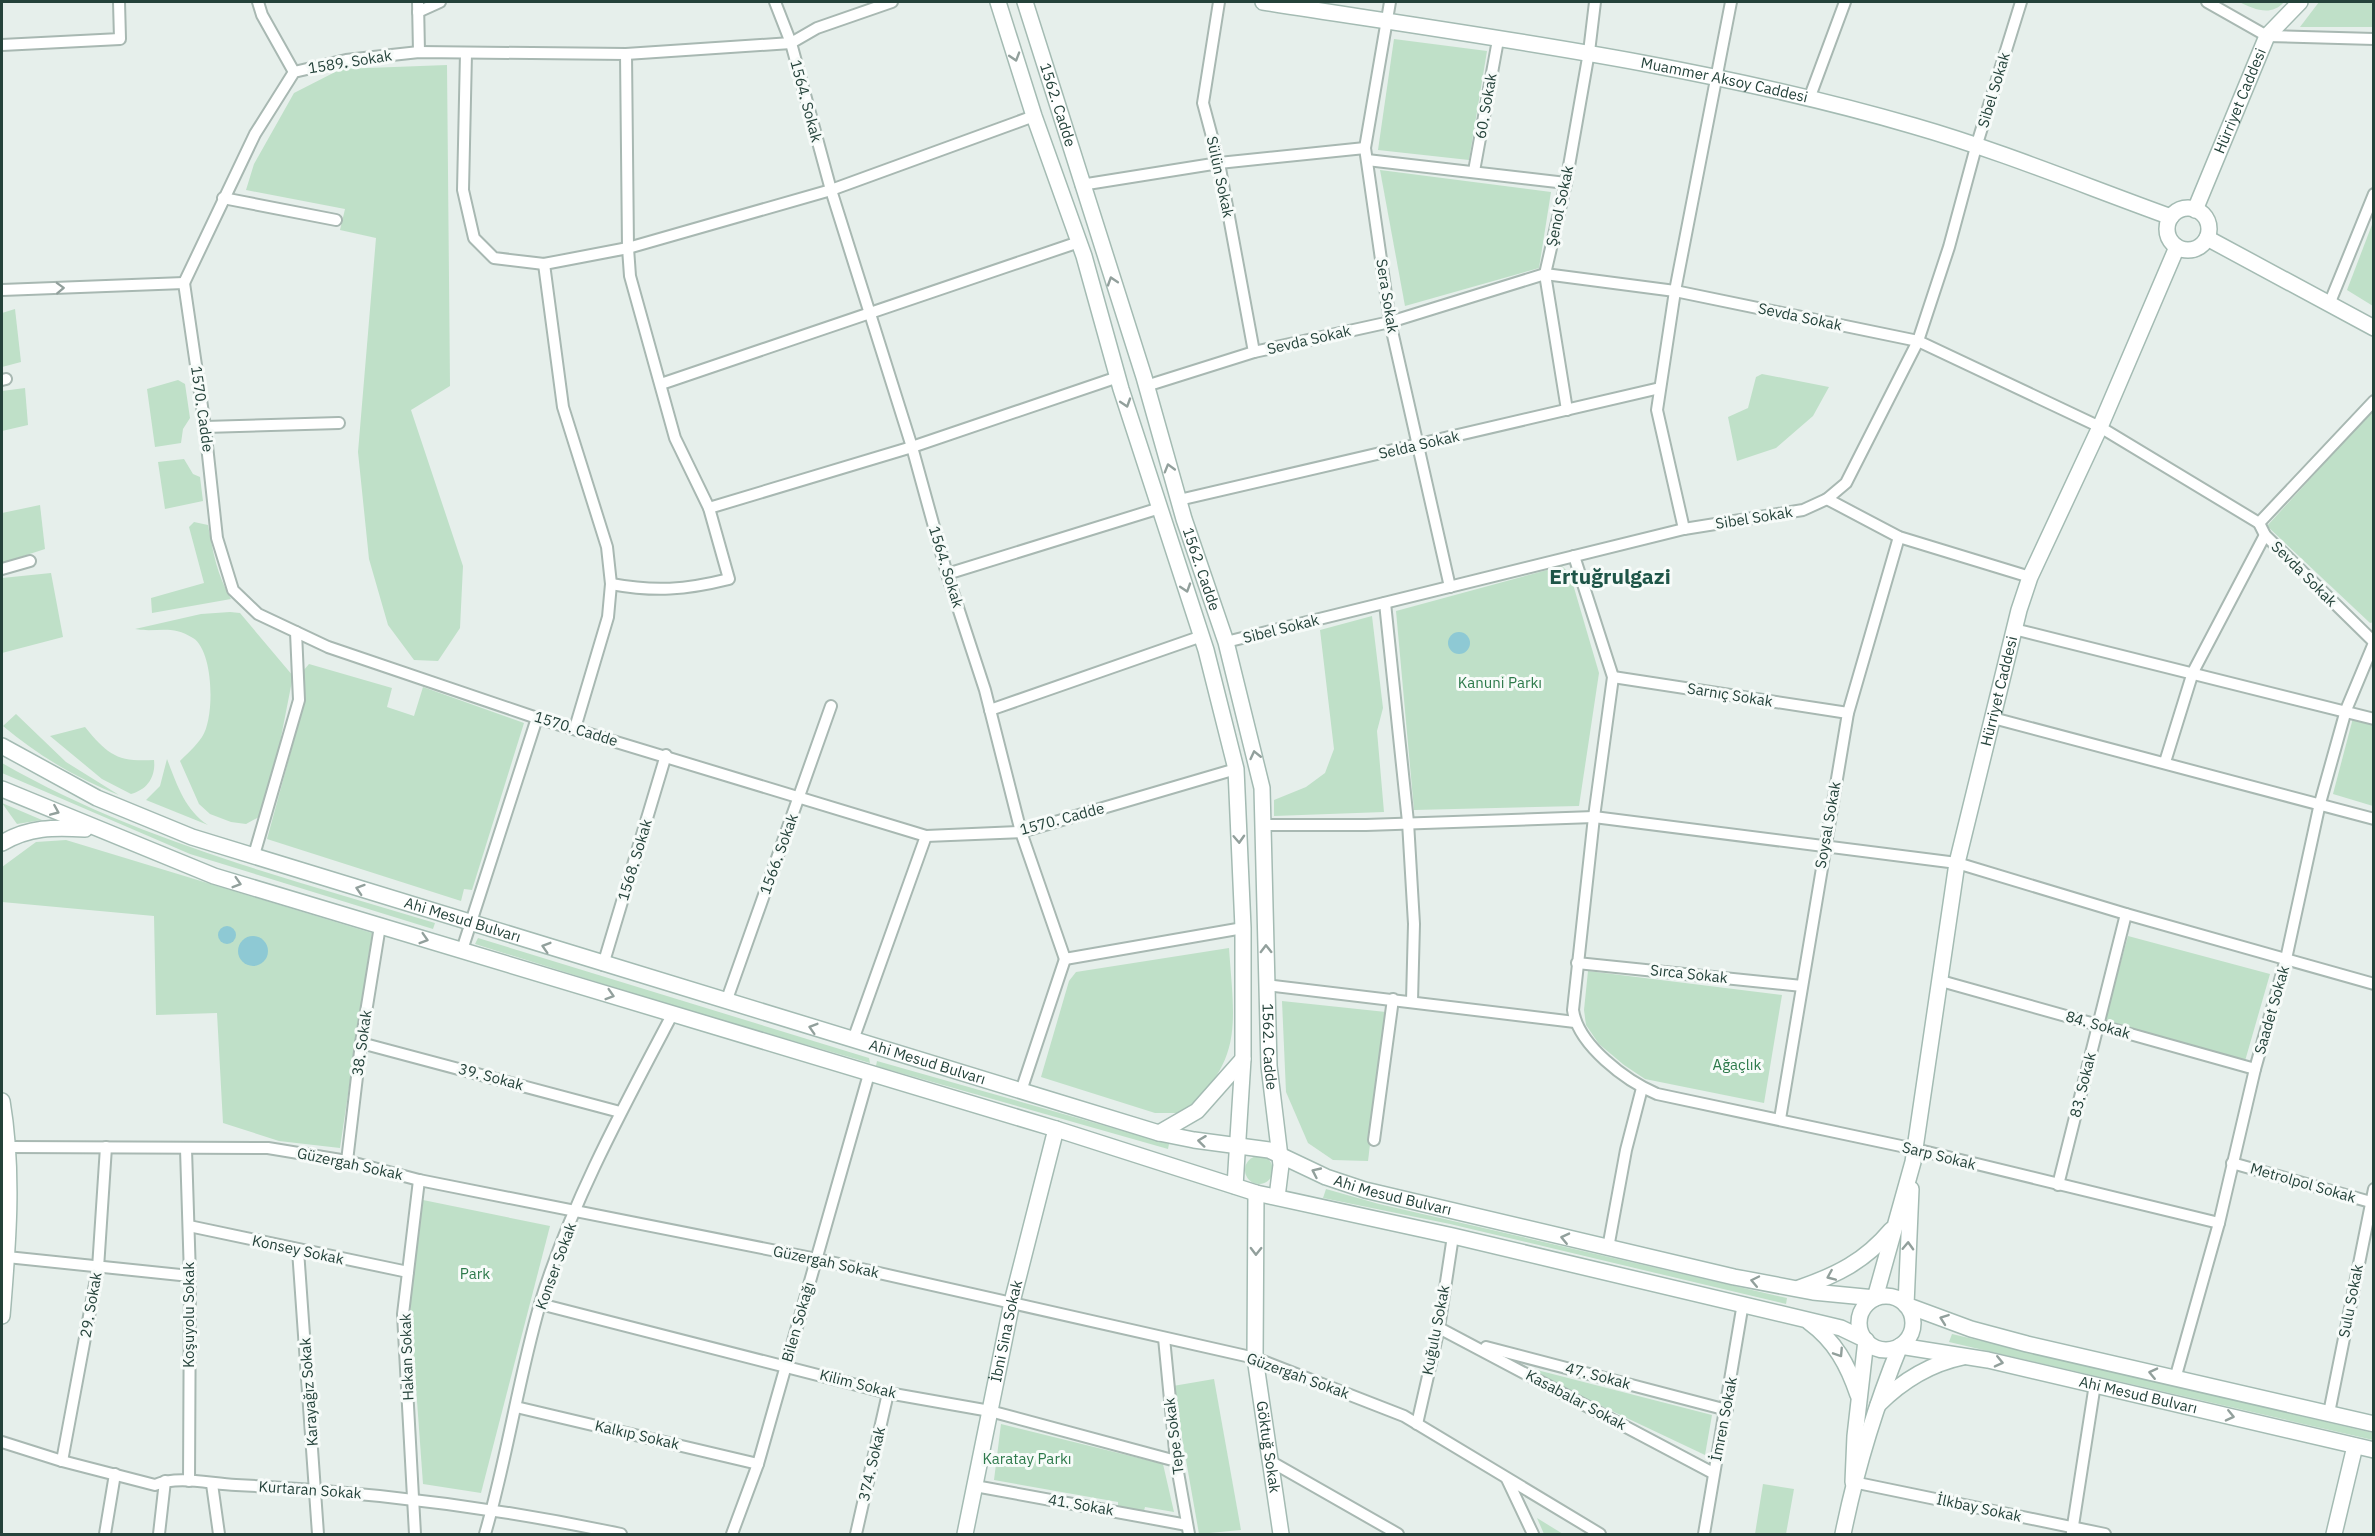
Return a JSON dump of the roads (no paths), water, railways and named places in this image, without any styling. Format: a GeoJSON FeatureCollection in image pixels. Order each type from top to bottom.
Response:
{"type":"FeatureCollection","features":[{"type":"Feature","properties":{"kind":"main road","name":"1562. Cadde"},"geometry":{"type":"LineString","coordinates":[[998,2],[1034,116],[1079,242],[1118,377],[1202,636],[1236,768],[1243,928],[1243,1059],[1235,1186]]}},
{"type":"Feature","properties":{"kind":"main road","name":"1562. Cadde"},"geometry":{"type":"LineString","coordinates":[[1025,2],[1146,386],[1179,500],[1226,642],[1262,788],[1265,825],[1269,1066],[1281,1178],[1276,1197]]}},
{"type":"Feature","properties":{"kind":"main road","name":"Muammer Aksoy Caddesi"},"geometry":{"type":"LineString","coordinates":[[1263,2],[1498,40],[1589,52],[1809,99],[1915,126],[2171,217]]}},
{"type":"Feature","properties":{"kind":"main road","name":"Hürriyet Caddesi"},"geometry":{"type":"LineString","coordinates":[[2195,210],[2268,36],[2300,2]]}},
{"type":"Feature","properties":{"kind":"main road"},"geometry":{"type":"LineString","coordinates":[[2180,210],[2195,210],[2207,220],[2207,237],[2197,248],[2183,249],[2168,236],[2171,217],[2180,210]]}},
{"type":"Feature","properties":{"kind":"main road"},"geometry":{"type":"LineString","coordinates":[[2207,237],[2330,302],[2373,328]]}},
{"type":"Feature","properties":{"kind":"main road","name":"Hürriyet Caddesi"},"geometry":{"type":"LineString","coordinates":[[1914,1156],[1957,863],[2014,629],[2030,578],[2100,427],[2177,246]]}},
{"type":"Feature","properties":{"kind":"main road","name":"Ahi Mesud Bulvarı"},"geometry":{"type":"LineString","coordinates":[[2,746],[71,785],[121,809],[192,837],[603,965],[1159,1133],[1260,1148],[1280,1154],[1318,1174],[1365,1190],[1608,1248],[1795,1289],[1875,1298],[1895,1297],[1906,1305],[1998,1336],[2373,1424]]}},
{"type":"Feature","properties":{"kind":"main road","name":"Ahi Mesud Bulvarı"},"geometry":{"type":"LineString","coordinates":[[2,789],[214,876],[1056,1129],[1256,1193],[1802,1317],[1841,1328],[1882,1349],[1900,1346],[1968,1355],[2373,1450]]}},
{"type":"Feature","properties":{"kind":"main road"},"geometry":{"type":"LineString","coordinates":[[2,843],[17,834],[42,828],[99,830]]}},
{"type":"Feature","properties":{"kind":"main road"},"geometry":{"type":"LineString","coordinates":[[1159,1133],[1197,1112],[1243,1059]]}},
{"type":"Feature","properties":{"kind":"main road"},"geometry":{"type":"LineString","coordinates":[[2,1101],[9,1147],[7,1257],[2,1316]]}},
{"type":"Feature","properties":{"kind":"main road","name":"İbni Sina Sokak"},"geometry":{"type":"LineString","coordinates":[[965,1534],[1012,1302],[1056,1129]]}},
{"type":"Feature","properties":{"kind":"main road"},"geometry":{"type":"LineString","coordinates":[[1853,1482],[1866,1340],[1860,1329],[1860,1317],[1865,1306],[1875,1298],[1914,1156]]}},
{"type":"Feature","properties":{"kind":"main road"},"geometry":{"type":"LineString","coordinates":[[1843,1534],[1853,1482],[1876,1407],[1900,1346],[1909,1336],[1913,1323],[1906,1305],[1914,1156]]}},
{"type":"Feature","properties":{"kind":"main road","name":"Göktuğ Sokak"},"geometry":{"type":"LineString","coordinates":[[1256,1193],[1255,1358],[1281,1534]]}},
{"type":"Feature","properties":{"kind":"main road"},"geometry":{"type":"LineString","coordinates":[[1795,1289],[1851,1267],[1867,1256],[1893,1228]]}},
{"type":"Feature","properties":{"kind":"main road"},"geometry":{"type":"LineString","coordinates":[[1802,1317],[1825,1335],[1836,1348],[1851,1376],[1859,1400]]}},
{"type":"Feature","properties":{"kind":"main road"},"geometry":{"type":"LineString","coordinates":[[1876,1407],[1915,1375],[1943,1362],[1968,1355]]}},
{"type":"Feature","properties":{"kind":"main road"},"geometry":{"type":"LineString","coordinates":[[2334,1534],[2355,1446]]}},
{"type":"Feature","properties":{"kind":"street"},"geometry":{"type":"LineString","coordinates":[[2,45],[120,39],[119,2]]}},
{"type":"Feature","properties":{"kind":"street"},"geometry":{"type":"LineString","coordinates":[[258,2],[262,15],[294,72]]}},
{"type":"Feature","properties":{"kind":"street"},"geometry":{"type":"LineString","coordinates":[[419,52],[418,7],[440,2]]}},
{"type":"Feature","properties":{"kind":"street","name":"1564. Sokak"},"geometry":{"type":"LineString","coordinates":[[775,2],[791,43],[831,190],[912,447],[947,574],[990,710],[1021,832],[1065,959]]}},
{"type":"Feature","properties":{"kind":"street"},"geometry":{"type":"LineString","coordinates":[[791,43],[817,28],[892,2]]}},
{"type":"Feature","properties":{"kind":"street","name":"Sülün Sokak"},"geometry":{"type":"LineString","coordinates":[[1219,2],[1203,103],[1219,163],[1254,352]]}},
{"type":"Feature","properties":{"kind":"street","name":"Sera Sokak"},"geometry":{"type":"LineString","coordinates":[[1390,2],[1365,148],[1390,322],[1449,587]]}},
{"type":"Feature","properties":{"kind":"street","name":"Şenol Sokak"},"geometry":{"type":"LineString","coordinates":[[1567,410],[1545,274],[1566,183],[1589,52],[1595,2]]}},
{"type":"Feature","properties":{"kind":"street"},"geometry":{"type":"LineString","coordinates":[[1684,529],[1657,410],[1675,291],[1714,78],[1731,2]]}},
{"type":"Feature","properties":{"kind":"street"},"geometry":{"type":"LineString","coordinates":[[1809,99],[1845,2]]}},
{"type":"Feature","properties":{"kind":"street","name":"Sibel Sokak"},"geometry":{"type":"LineString","coordinates":[[1226,642],[1684,529],[1803,510],[1827,499],[1845,483],[1918,341],[1949,247],[1976,147],[2021,2]]}},
{"type":"Feature","properties":{"kind":"street"},"geometry":{"type":"LineString","coordinates":[[2207,2],[2268,36],[2373,39]]}},
{"type":"Feature","properties":{"kind":"street","name":"60. Sokak"},"geometry":{"type":"LineString","coordinates":[[1474,171],[1498,40]]}},
{"type":"Feature","properties":{"kind":"street","name":"1589. Sokak"},"geometry":{"type":"LineString","coordinates":[[184,283],[255,134],[294,72],[346,60],[419,52],[626,54],[791,43]]}},
{"type":"Feature","properties":{"kind":"street"},"geometry":{"type":"LineString","coordinates":[[466,53],[463,189],[474,238],[494,258],[544,264],[628,248],[831,190],[1034,116]]}},
{"type":"Feature","properties":{"kind":"street"},"geometry":{"type":"LineString","coordinates":[[611,584],[645,590],[689,589],[729,579],[709,508],[675,438],[630,276],[626,54]]}},
{"type":"Feature","properties":{"kind":"street"},"geometry":{"type":"LineString","coordinates":[[1081,185],[1219,163],[1365,148]]}},
{"type":"Feature","properties":{"kind":"street"},"geometry":{"type":"LineString","coordinates":[[1367,160],[1566,183]]}},
{"type":"Feature","properties":{"kind":"street"},"geometry":{"type":"LineString","coordinates":[[2330,302],[2373,194]]}},
{"type":"Feature","properties":{"kind":"street"},"geometry":{"type":"LineString","coordinates":[[223,198],[336,220]]}},
{"type":"Feature","properties":{"kind":"street"},"geometry":{"type":"LineString","coordinates":[[661,384],[1079,242]]}},
{"type":"Feature","properties":{"kind":"street"},"geometry":{"type":"LineString","coordinates":[[544,264],[563,407],[607,547],[611,584],[608,617],[575,728]]}},
{"type":"Feature","properties":{"kind":"street","name":"Sevda Sokak"},"geometry":{"type":"LineString","coordinates":[[1146,386],[1254,352],[1390,322],[1545,274],[1675,291],[1918,341],[2100,427],[2259,523],[2265,535],[2373,642]]}},
{"type":"Feature","properties":{"kind":"street"},"geometry":{"type":"LineString","coordinates":[[2,290],[184,283]]}},
{"type":"Feature","properties":{"kind":"street","name":"1570. Cadde"},"geometry":{"type":"LineString","coordinates":[[184,283],[205,427],[217,538],[233,590],[258,614],[328,647],[537,718],[666,755],[926,836],[1021,832],[1236,768]]}},
{"type":"Feature","properties":{"kind":"street"},"geometry":{"type":"LineString","coordinates":[[709,508],[912,447],[1118,377]]}},
{"type":"Feature","properties":{"kind":"street","name":"Selda Sokak"},"geometry":{"type":"LineString","coordinates":[[1179,500],[1660,388]]}},
{"type":"Feature","properties":{"kind":"street"},"geometry":{"type":"LineString","coordinates":[[2259,523],[2373,401]]}},
{"type":"Feature","properties":{"kind":"street"},"geometry":{"type":"LineString","coordinates":[[205,427],[339,423]]}},
{"type":"Feature","properties":{"kind":"street"},"geometry":{"type":"LineString","coordinates":[[1827,499],[1899,537],[2030,578]]}},
{"type":"Feature","properties":{"kind":"street"},"geometry":{"type":"LineString","coordinates":[[947,574],[1160,508]]}},
{"type":"Feature","properties":{"kind":"street"},"geometry":{"type":"LineString","coordinates":[[2165,762],[2193,672],[2265,535]]}},
{"type":"Feature","properties":{"kind":"street","name":"Soysal Sokak"},"geometry":{"type":"LineString","coordinates":[[1780,1119],[1824,845],[1848,713],[1899,537]]}},
{"type":"Feature","properties":{"kind":"street"},"geometry":{"type":"LineString","coordinates":[[1266,985],[1575,1022],[1573,1010],[1577,963],[1613,677],[1574,556]]}},
{"type":"Feature","properties":{"kind":"street"},"geometry":{"type":"LineString","coordinates":[[2,568],[30,561]]}},
{"type":"Feature","properties":{"kind":"street"},"geometry":{"type":"LineString","coordinates":[[1385,603],[1408,822],[1414,924],[1412,1001]]}},
{"type":"Feature","properties":{"kind":"street"},"geometry":{"type":"LineString","coordinates":[[2014,629],[2346,710],[2373,719]]}},
{"type":"Feature","properties":{"kind":"street"},"geometry":{"type":"LineString","coordinates":[[254,855],[299,700],[296,632]]}},
{"type":"Feature","properties":{"kind":"street"},"geometry":{"type":"LineString","coordinates":[[990,710],[1202,636]]}},
{"type":"Feature","properties":{"kind":"street","name":"Saadet Sokak"},"geometry":{"type":"LineString","coordinates":[[2175,1379],[2219,1223],[2255,1069],[2286,959],[2320,803],[2346,710],[2373,642]]}},
{"type":"Feature","properties":{"kind":"street","name":"Sarnıç Sokak"},"geometry":{"type":"LineString","coordinates":[[1613,677],[1848,713]]}},
{"type":"Feature","properties":{"kind":"street","name":"1566. Sokak"},"geometry":{"type":"LineString","coordinates":[[726,1002],[831,706]]}},
{"type":"Feature","properties":{"kind":"street"},"geometry":{"type":"LineString","coordinates":[[462,950],[537,718]]}},
{"type":"Feature","properties":{"kind":"street"},"geometry":{"type":"LineString","coordinates":[[1993,718],[2320,803],[2373,819]]}},
{"type":"Feature","properties":{"kind":"street","name":"1568. Sokak"},"geometry":{"type":"LineString","coordinates":[[603,965],[666,755]]}},
{"type":"Feature","properties":{"kind":"street"},"geometry":{"type":"LineString","coordinates":[[1265,825],[1366,825],[1594,818],[1957,863],[2373,984]]}},
{"type":"Feature","properties":{"kind":"street"},"geometry":{"type":"LineString","coordinates":[[853,1040],[926,836]]}},
{"type":"Feature","properties":{"kind":"street","name":"83. Sokak"},"geometry":{"type":"LineString","coordinates":[[2058,1185],[2126,914]]}},
{"type":"Feature","properties":{"kind":"street","name":"38. Sokak"},"geometry":{"type":"LineString","coordinates":[[347,1161],[361,1042],[380,926]]}},
{"type":"Feature","properties":{"kind":"street"},"geometry":{"type":"LineString","coordinates":[[1021,1091],[1065,959],[1243,928]]}},
{"type":"Feature","properties":{"kind":"street","name":"Sırca Sokak"},"geometry":{"type":"LineString","coordinates":[[1577,963],[1802,986]]}},
{"type":"Feature","properties":{"kind":"street","name":"84. Sokak"},"geometry":{"type":"LineString","coordinates":[[1941,981],[2255,1069]]}},
{"type":"Feature","properties":{"kind":"street"},"geometry":{"type":"LineString","coordinates":[[1374,1140],[1393,999]]}},
{"type":"Feature","properties":{"kind":"street","name":"Konser Sokak"},"geometry":{"type":"LineString","coordinates":[[485,1534],[493,1509],[540,1304],[576,1210],[620,1112],[672,1014]]}},
{"type":"Feature","properties":{"kind":"street","name":"Sarp Sokak"},"geometry":{"type":"LineString","coordinates":[[1575,1022],[1592,1048],[1642,1088],[1657,1094],[1780,1119],[1914,1156],[2058,1185],[2219,1223]]}},
{"type":"Feature","properties":{"kind":"street","name":"39. Sokak"},"geometry":{"type":"LineString","coordinates":[[361,1042],[620,1112]]}},
{"type":"Feature","properties":{"kind":"street","name":"Bilen Sokağı"},"geometry":{"type":"LineString","coordinates":[[732,1534],[758,1464],[868,1074]]}},
{"type":"Feature","properties":{"kind":"street"},"geometry":{"type":"LineString","coordinates":[[1608,1248],[1626,1150],[1642,1088]]}},
{"type":"Feature","properties":{"kind":"street","name":"Güzergah Sokak"},"geometry":{"type":"LineString","coordinates":[[9,1147],[268,1148],[347,1161],[419,1180],[817,1259],[1255,1358],[1404,1416],[1600,1534]]}},
{"type":"Feature","properties":{"kind":"street","name":"29. Sokak"},"geometry":{"type":"LineString","coordinates":[[62,1461],[98,1268],[106,1147]]}},
{"type":"Feature","properties":{"kind":"street","name":"Koşuyolu Sokak"},"geometry":{"type":"LineString","coordinates":[[186,1149],[190,1276],[189,1481]]}},
{"type":"Feature","properties":{"kind":"street","name":"Metrolpol Sokak"},"geometry":{"type":"LineString","coordinates":[[2232,1163],[2372,1203]]}},
{"type":"Feature","properties":{"kind":"street","name":"Hakan Sokak"},"geometry":{"type":"LineString","coordinates":[[415,1534],[404,1314],[419,1180]]}},
{"type":"Feature","properties":{"kind":"street","name":"Sulu Sokak"},"geometry":{"type":"LineString","coordinates":[[2329,1413],[2373,1189]]}},
{"type":"Feature","properties":{"kind":"street","name":"Konsey Sokak"},"geometry":{"type":"LineString","coordinates":[[189,1226],[408,1272]]}},
{"type":"Feature","properties":{"kind":"street","name":"Kuğulu Sokak"},"geometry":{"type":"LineString","coordinates":[[1417,1424],[1439,1328],[1453,1236]]}},
{"type":"Feature","properties":{"kind":"street","name":"Karayağız Sokak"},"geometry":{"type":"LineString","coordinates":[[298,1250],[318,1534]]}},
{"type":"Feature","properties":{"kind":"street"},"geometry":{"type":"LineString","coordinates":[[7,1257],[190,1276]]}},
{"type":"Feature","properties":{"kind":"street","name":"İmren Sokak"},"geometry":{"type":"LineString","coordinates":[[1704,1534],[1713,1473],[1727,1410],[1743,1303]]}},
{"type":"Feature","properties":{"kind":"street","name":"Kilim Sokak"},"geometry":{"type":"LineString","coordinates":[[540,1304],[888,1392],[990,1411],[1176,1461]]}},
{"type":"Feature","properties":{"kind":"street","name":"Kasabalar Sokak"},"geometry":{"type":"LineString","coordinates":[[1439,1328],[1713,1473]]}},
{"type":"Feature","properties":{"kind":"street","name":"Tepe Sokak"},"geometry":{"type":"LineString","coordinates":[[1164,1338],[1176,1461],[1188,1530]]}},
{"type":"Feature","properties":{"kind":"street","name":"47. Sokak"},"geometry":{"type":"LineString","coordinates":[[1470,1343],[1727,1410]]}},
{"type":"Feature","properties":{"kind":"street"},"geometry":{"type":"LineString","coordinates":[[2072,1531],[2095,1384]]}},
{"type":"Feature","properties":{"kind":"street","name":"374. Sokak"},"geometry":{"type":"LineString","coordinates":[[856,1534],[888,1392]]}},
{"type":"Feature","properties":{"kind":"street","name":"Kalkıp Sokak"},"geometry":{"type":"LineString","coordinates":[[516,1407],[758,1464]]}},
{"type":"Feature","properties":{"kind":"street","name":"Kurtaran Sokak"},"geometry":{"type":"LineString","coordinates":[[2,1442],[62,1461],[155,1485],[165,1481],[189,1481],[316,1489],[493,1509],[621,1534]]}},
{"type":"Feature","properties":{"kind":"street"},"geometry":{"type":"LineString","coordinates":[[1270,1461],[1393,1533]]}},
{"type":"Feature","properties":{"kind":"street"},"geometry":{"type":"LineString","coordinates":[[105,1534],[115,1474]]}},
{"type":"Feature","properties":{"kind":"street"},"geometry":{"type":"LineString","coordinates":[[1507,1479],[1533,1534]]}},
{"type":"Feature","properties":{"kind":"street"},"geometry":{"type":"LineString","coordinates":[[159,1534],[165,1481]]}},
{"type":"Feature","properties":{"kind":"street","name":"İlkbay Sokak"},"geometry":{"type":"LineString","coordinates":[[1853,1482],[2072,1531],[2105,1534]]}},
{"type":"Feature","properties":{"kind":"street"},"geometry":{"type":"LineString","coordinates":[[213,1484],[219,1534]]}},
{"type":"Feature","properties":{"kind":"street","name":"41. Sokak"},"geometry":{"type":"LineString","coordinates":[[975,1486],[1188,1530]]}},
{"type":"Feature","properties":{"kind":"street"},"geometry":{"type":"LineString","coordinates":[[566,1534],[567,1523]]}},
{"type":"Feature","properties":{"kind":"water"},"geometry":{"type":"Polygon","coordinates":[[[1459,632],[1467,635],[1470,643],[1467,651],[1459,654],[1451,651],[1448,643],[1451,635],[1459,632]]]}},
{"type":"Feature","properties":{"kind":"water"},"geometry":{"type":"Polygon","coordinates":[[[227,926],[233,929],[236,935],[233,941],[227,944],[221,941],[218,935],[221,929],[227,926]]]}},
{"type":"Feature","properties":{"kind":"water"},"geometry":{"type":"Polygon","coordinates":[[[253,936],[264,940],[268,951],[264,962],[253,966],[242,962],[238,951],[242,940],[253,936]]]}},
{"type":"Feature","properties":{"kind":"district","name":"Ertuğrulgazi"},"geometry":{"type":"Point","coordinates":[1610,577]}},
{"type":"Feature","properties":{"kind":"park label","name":"Kanuni Parkı"},"geometry":{"type":"Point","coordinates":[1500,683]}},
{"type":"Feature","properties":{"kind":"park label","name":"Ağaçlık"},"geometry":{"type":"Point","coordinates":[1737,1065]}},
{"type":"Feature","properties":{"kind":"park label","name":"Park"},"geometry":{"type":"Point","coordinates":[475,1274]}},
{"type":"Feature","properties":{"kind":"park label","name":"Karatay Parkı"},"geometry":{"type":"Point","coordinates":[1027,1459]}}]}
